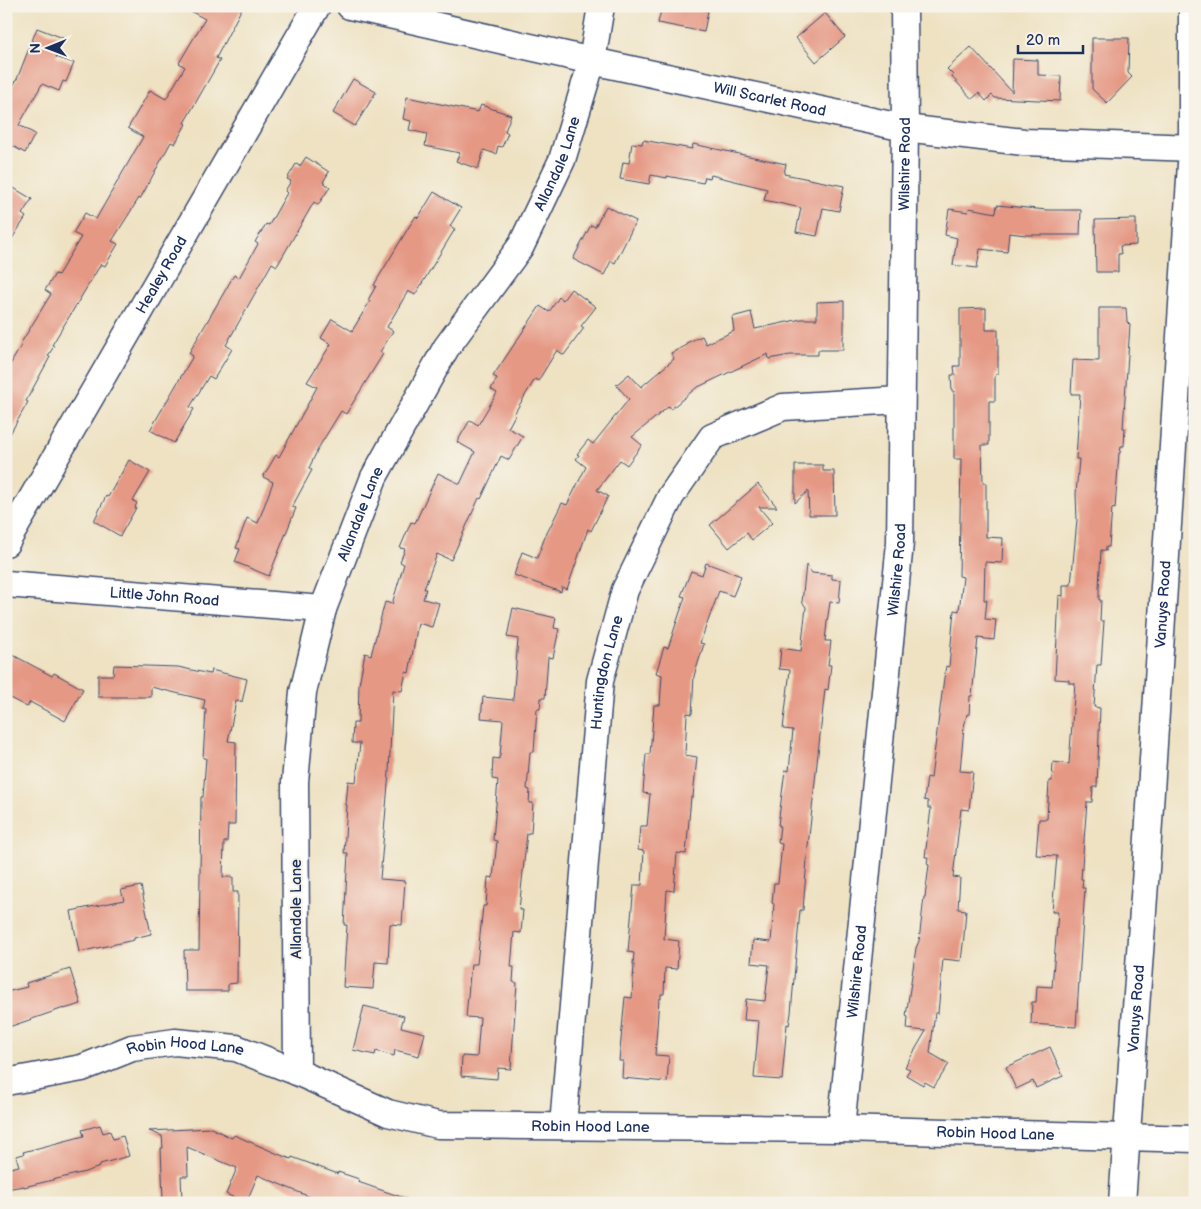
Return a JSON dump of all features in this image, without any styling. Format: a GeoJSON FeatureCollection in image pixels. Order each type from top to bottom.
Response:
{"type":"FeatureCollection","features":[{"type":"Feature","properties":{"kind":"street","name":"Healey Road"},"geometry":{"type":"LineString","coordinates":[[6,544],[317,6]]}},
{"type":"Feature","properties":{"kind":"street","name":"Will Scarlet Road"},"geometry":{"type":"LineString","coordinates":[[350,6],[592,61],[905,128],[1024,142],[1193,148]]}},
{"type":"Feature","properties":{"kind":"street","name":"Allandale Lane"},"geometry":{"type":"LineString","coordinates":[[297,1072],[295,782],[304,692],[323,609],[374,477],[446,348],[521,246],[562,160],[592,61],[601,6]]}},
{"type":"Feature","properties":{"kind":"street","name":"Wilshire Road"},"geometry":{"type":"LineString","coordinates":[[841,1129],[900,543],[900,400],[905,128],[904,6]]}},
{"type":"Feature","properties":{"kind":"street","name":"Vanuys Road"},"geometry":{"type":"LineString","coordinates":[[1122,1203],[1128,1138],[1193,148],[1192,6]]}},
{"type":"Feature","properties":{"kind":"street","name":"Huntingdon Lane"},"geometry":{"type":"LineString","coordinates":[[563,1126],[600,681],[625,590],[671,496],[712,437],[784,407],[900,400]]}},
{"type":"Feature","properties":{"kind":"street","name":"Little John Road"},"geometry":{"type":"LineString","coordinates":[[6,584],[323,609]]}},
{"type":"Feature","properties":{"kind":"street","name":"Robin Hood Lane"},"geometry":{"type":"LineString","coordinates":[[6,1082],[82,1068],[132,1048],[175,1042],[236,1048],[297,1072],[388,1113],[438,1126],[841,1129],[1128,1138],[1195,1138]]}},
{"type":"Feature","properties":{"kind":"building"},"geometry":{"type":"Polygon","coordinates":[[[181,6],[243,6],[216,58],[220,60],[184,123],[186,124],[175,144],[171,142],[140,199],[112,241],[118,244],[105,266],[101,264],[52,345],[54,346],[48,356],[50,357],[6,441],[6,372],[51,294],[45,290],[55,274],[58,275],[81,237],[73,233],[85,213],[96,219],[143,137],[128,128],[150,90],[166,99],[185,67],[179,63],[205,19],[181,6]]]}},
{"type":"Feature","properties":{"kind":"building"},"geometry":{"type":"Polygon","coordinates":[[[662,6],[685,6],[708,11],[704,32],[658,23],[662,6]]]}},
{"type":"Feature","properties":{"kind":"building"},"geometry":{"type":"Polygon","coordinates":[[[825,13],[845,37],[816,62],[796,38],[825,13]]]}},
{"type":"Feature","properties":{"kind":"building"},"geometry":{"type":"Polygon","coordinates":[[[37,28],[63,38],[56,57],[74,63],[66,82],[63,81],[59,91],[42,84],[19,125],[35,134],[25,153],[9,144],[6,148],[6,98],[17,79],[37,28]]]}},
{"type":"Feature","properties":{"kind":"building"},"geometry":{"type":"Polygon","coordinates":[[[1092,38],[1129,38],[1128,73],[1132,77],[1107,103],[1092,89],[1092,38]]]}},
{"type":"Feature","properties":{"kind":"building"},"geometry":{"type":"Polygon","coordinates":[[[971,47],[1012,92],[1013,59],[1038,60],[1038,75],[1061,76],[1060,101],[995,98],[992,95],[986,101],[979,93],[972,99],[947,69],[971,47]]]}},
{"type":"Feature","properties":{"kind":"building"},"geometry":{"type":"Polygon","coordinates":[[[353,79],[376,92],[355,126],[333,113],[353,79]]]}},
{"type":"Feature","properties":{"kind":"building"},"geometry":{"type":"Polygon","coordinates":[[[407,97],[478,112],[481,105],[511,115],[505,131],[508,133],[502,147],[498,146],[496,154],[484,150],[478,169],[456,161],[460,153],[425,146],[427,134],[409,130],[411,121],[403,119],[407,97]]]}},
{"type":"Feature","properties":{"kind":"building"},"geometry":{"type":"Polygon","coordinates":[[[643,140],[692,149],[693,144],[786,164],[784,174],[844,186],[839,211],[823,208],[817,236],[796,232],[801,208],[764,200],[767,189],[711,175],[710,178],[705,177],[703,183],[651,175],[649,184],[620,179],[623,162],[629,163],[632,143],[642,144],[643,140]]]}},
{"type":"Feature","properties":{"kind":"building"},"geometry":{"type":"Polygon","coordinates":[[[306,157],[329,172],[323,182],[330,187],[318,205],[314,202],[277,266],[272,263],[226,345],[232,349],[214,379],[209,376],[190,407],[194,409],[174,443],[150,430],[193,356],[189,353],[234,275],[239,278],[258,244],[255,242],[266,224],[269,225],[287,193],[285,191],[291,181],[287,179],[296,164],[300,166],[306,157]]]}},
{"type":"Feature","properties":{"kind":"building"},"geometry":{"type":"Polygon","coordinates":[[[12,187],[32,199],[22,214],[26,217],[6,248],[6,196],[12,187]]]}},
{"type":"Feature","properties":{"kind":"building"},"geometry":{"type":"Polygon","coordinates":[[[434,192],[461,208],[450,226],[455,229],[415,295],[408,291],[387,327],[393,331],[380,352],[383,354],[346,414],[341,411],[319,447],[309,468],[312,470],[292,507],[296,508],[269,576],[235,562],[240,549],[236,548],[247,518],[258,523],[273,482],[263,477],[276,455],[279,457],[317,387],[307,382],[331,344],[321,338],[332,319],[352,331],[370,301],[368,300],[376,286],[374,285],[410,225],[416,216],[418,218],[434,192]]]}},
{"type":"Feature","properties":{"kind":"building"},"geometry":{"type":"Polygon","coordinates":[[[997,205],[1047,210],[1081,210],[1080,235],[1026,235],[1009,233],[1007,252],[980,249],[977,268],[953,265],[957,238],[945,235],[949,209],[968,212],[969,208],[996,213],[997,205]]]}},
{"type":"Feature","properties":{"kind":"building"},"geometry":{"type":"Polygon","coordinates":[[[606,206],[636,221],[615,263],[611,261],[604,275],[573,259],[591,225],[595,227],[606,206]]]}},
{"type":"Feature","properties":{"kind":"building"},"geometry":{"type":"Polygon","coordinates":[[[1136,219],[1136,245],[1120,246],[1121,254],[1118,254],[1118,272],[1096,272],[1095,220],[1136,219]]]}},
{"type":"Feature","properties":{"kind":"building"},"geometry":{"type":"Polygon","coordinates":[[[571,289],[596,307],[581,326],[584,328],[564,355],[557,350],[538,381],[535,379],[514,414],[508,428],[523,436],[509,460],[501,456],[481,499],[479,498],[451,560],[437,554],[424,589],[426,589],[423,599],[439,603],[432,627],[418,623],[409,673],[406,672],[402,691],[393,690],[389,772],[380,879],[405,881],[402,925],[390,924],[388,963],[375,962],[373,989],[343,987],[347,925],[344,925],[348,853],[344,853],[346,805],[348,781],[356,782],[360,743],[352,743],[353,723],[358,723],[359,684],[365,653],[371,655],[385,602],[392,604],[404,564],[400,562],[405,549],[400,548],[411,522],[415,523],[438,473],[460,484],[475,452],[457,442],[470,420],[478,425],[497,393],[491,389],[497,378],[493,376],[540,306],[549,312],[559,297],[563,300],[571,289]]]}},
{"type":"Feature","properties":{"kind":"building"},"geometry":{"type":"Polygon","coordinates":[[[844,301],[843,350],[818,350],[818,355],[790,355],[769,359],[768,354],[696,388],[671,409],[669,406],[632,437],[642,445],[627,465],[620,460],[597,490],[608,496],[591,531],[588,529],[567,589],[562,587],[561,592],[514,575],[522,552],[537,558],[562,503],[567,505],[586,467],[576,459],[579,455],[577,454],[588,440],[593,444],[629,399],[616,385],[629,374],[641,387],[674,359],[671,353],[687,345],[686,343],[702,336],[706,344],[734,331],[732,317],[751,312],[755,329],[801,319],[817,319],[817,302],[844,301]]]}},
{"type":"Feature","properties":{"kind":"building"},"geometry":{"type":"Polygon","coordinates":[[[986,308],[986,330],[998,330],[998,374],[995,377],[995,401],[989,401],[989,445],[982,445],[983,483],[986,483],[986,537],[1003,538],[1002,563],[985,562],[984,600],[987,600],[985,619],[996,620],[994,640],[978,638],[972,696],[970,696],[969,715],[967,714],[964,727],[960,771],[973,772],[969,810],[961,809],[953,877],[960,878],[958,909],[966,910],[964,936],[961,961],[943,959],[938,1013],[935,1013],[930,1053],[949,1064],[934,1087],[925,1082],[923,1085],[906,1075],[910,1069],[905,1067],[926,1031],[907,1029],[908,1017],[906,1016],[916,948],[919,941],[929,865],[927,864],[928,857],[925,857],[931,808],[928,808],[928,801],[924,800],[927,777],[931,778],[946,666],[949,667],[954,610],[959,611],[963,577],[959,576],[961,459],[954,459],[954,391],[952,391],[951,375],[955,375],[954,366],[960,366],[960,309],[986,308]]]}},
{"type":"Feature","properties":{"kind":"building"},"geometry":{"type":"Polygon","coordinates":[[[1099,308],[1126,308],[1127,322],[1130,325],[1123,428],[1125,428],[1124,446],[1121,446],[1119,453],[1115,509],[1112,508],[1109,547],[1106,547],[1106,551],[1101,550],[1099,600],[1101,600],[1100,621],[1104,621],[1101,665],[1097,665],[1094,707],[1100,708],[1097,787],[1093,787],[1092,802],[1087,802],[1081,879],[1083,879],[1082,888],[1085,888],[1076,1027],[1031,1024],[1032,1002],[1036,1002],[1037,986],[1052,987],[1058,912],[1052,912],[1057,856],[1036,855],[1039,819],[1047,819],[1049,781],[1052,781],[1053,762],[1069,764],[1075,683],[1069,683],[1069,680],[1055,679],[1059,595],[1063,596],[1063,585],[1071,585],[1077,520],[1076,494],[1079,459],[1076,459],[1080,394],[1071,394],[1073,360],[1099,361],[1099,308]]]}},
{"type":"Feature","properties":{"kind":"building"},"geometry":{"type":"Polygon","coordinates":[[[129,460],[150,472],[133,501],[137,503],[136,508],[120,536],[94,521],[106,496],[108,497],[129,460]]]}},
{"type":"Feature","properties":{"kind":"building"},"geometry":{"type":"Polygon","coordinates":[[[795,465],[823,465],[823,471],[834,471],[835,515],[809,515],[808,491],[795,503],[795,465]]]}},
{"type":"Feature","properties":{"kind":"building"},"geometry":{"type":"Polygon","coordinates":[[[758,484],[777,507],[759,507],[772,523],[752,540],[747,533],[729,548],[710,525],[758,484]]]}},
{"type":"Feature","properties":{"kind":"building"},"geometry":{"type":"Polygon","coordinates":[[[706,563],[741,576],[733,596],[719,591],[700,643],[704,644],[694,676],[692,714],[687,713],[685,755],[697,757],[686,854],[677,853],[674,891],[667,890],[664,939],[679,941],[677,969],[665,968],[664,994],[661,994],[661,999],[659,999],[655,1055],[669,1056],[667,1082],[622,1078],[623,1061],[619,1061],[625,997],[632,998],[634,953],[628,952],[634,885],[642,885],[644,851],[638,850],[640,826],[647,826],[650,794],[643,793],[646,754],[650,754],[654,705],[660,705],[662,675],[656,673],[664,647],[668,648],[685,597],[681,596],[691,571],[702,575],[706,563]]]}},
{"type":"Feature","properties":{"kind":"building"},"geometry":{"type":"Polygon","coordinates":[[[806,565],[812,573],[832,575],[832,579],[841,580],[839,603],[830,602],[827,622],[825,641],[831,641],[828,665],[831,665],[828,690],[825,689],[803,910],[800,910],[791,1013],[789,1025],[787,1024],[782,1080],[754,1078],[759,1021],[744,1020],[746,999],[765,1001],[769,965],[751,963],[753,940],[771,942],[774,883],[778,883],[782,844],[778,843],[780,825],[778,825],[785,770],[789,771],[793,730],[783,729],[790,670],[779,669],[781,648],[801,651],[806,607],[802,602],[806,565]]]}},
{"type":"Feature","properties":{"kind":"building"},"geometry":{"type":"Polygon","coordinates":[[[513,608],[556,618],[554,628],[559,629],[553,658],[548,657],[545,698],[541,698],[540,709],[537,709],[534,752],[530,752],[527,789],[530,790],[529,803],[533,803],[531,833],[527,833],[519,910],[523,910],[521,933],[514,932],[511,967],[514,967],[513,982],[517,983],[511,1069],[498,1068],[497,1079],[461,1076],[462,1056],[477,1057],[480,1018],[466,1017],[471,964],[477,964],[483,906],[486,906],[488,877],[493,878],[497,841],[493,840],[498,780],[492,779],[493,758],[499,759],[500,756],[503,720],[481,718],[483,697],[513,700],[518,639],[507,637],[513,608]]]}},
{"type":"Feature","properties":{"kind":"building"},"geometry":{"type":"Polygon","coordinates":[[[13,655],[52,676],[54,673],[83,689],[65,721],[30,702],[27,707],[6,696],[6,668],[13,655]]]}},
{"type":"Feature","properties":{"kind":"building"},"geometry":{"type":"Polygon","coordinates":[[[114,665],[178,667],[210,674],[211,670],[247,679],[242,702],[236,701],[228,741],[236,742],[235,825],[228,825],[227,842],[224,842],[223,877],[233,877],[233,892],[238,892],[237,983],[228,984],[228,991],[185,991],[184,950],[199,950],[201,797],[203,797],[206,758],[203,758],[206,710],[203,709],[205,700],[151,687],[151,697],[98,697],[98,675],[113,675],[114,665]]]}},
{"type":"Feature","properties":{"kind":"building"},"geometry":{"type":"Polygon","coordinates":[[[141,886],[151,934],[134,938],[134,940],[79,952],[71,911],[124,900],[121,890],[141,886]]]}},
{"type":"Feature","properties":{"kind":"building"},"geometry":{"type":"Polygon","coordinates":[[[70,969],[81,1004],[6,1028],[6,992],[27,987],[26,983],[70,969]]]}},
{"type":"Feature","properties":{"kind":"building"},"geometry":{"type":"Polygon","coordinates":[[[364,1006],[404,1016],[401,1027],[425,1033],[419,1056],[395,1050],[394,1056],[376,1051],[375,1055],[353,1050],[364,1006]]]}},
{"type":"Feature","properties":{"kind":"building"},"geometry":{"type":"Polygon","coordinates":[[[1050,1047],[1063,1076],[1036,1088],[1033,1081],[1016,1089],[1006,1067],[1050,1047]]]}},
{"type":"Feature","properties":{"kind":"building"},"geometry":{"type":"Polygon","coordinates":[[[100,1125],[103,1133],[110,1131],[113,1139],[123,1136],[129,1156],[100,1164],[100,1167],[85,1172],[24,1187],[6,1189],[6,1169],[19,1166],[16,1156],[24,1154],[23,1152],[84,1136],[82,1130],[100,1125]]]}},
{"type":"Feature","properties":{"kind":"building"},"geometry":{"type":"Polygon","coordinates":[[[211,1128],[232,1138],[234,1135],[291,1159],[292,1157],[338,1174],[338,1172],[359,1179],[358,1182],[410,1200],[409,1203],[324,1203],[258,1175],[246,1203],[226,1194],[237,1168],[187,1147],[188,1176],[181,1176],[182,1200],[163,1200],[162,1136],[149,1131],[211,1128]]]}}]}
